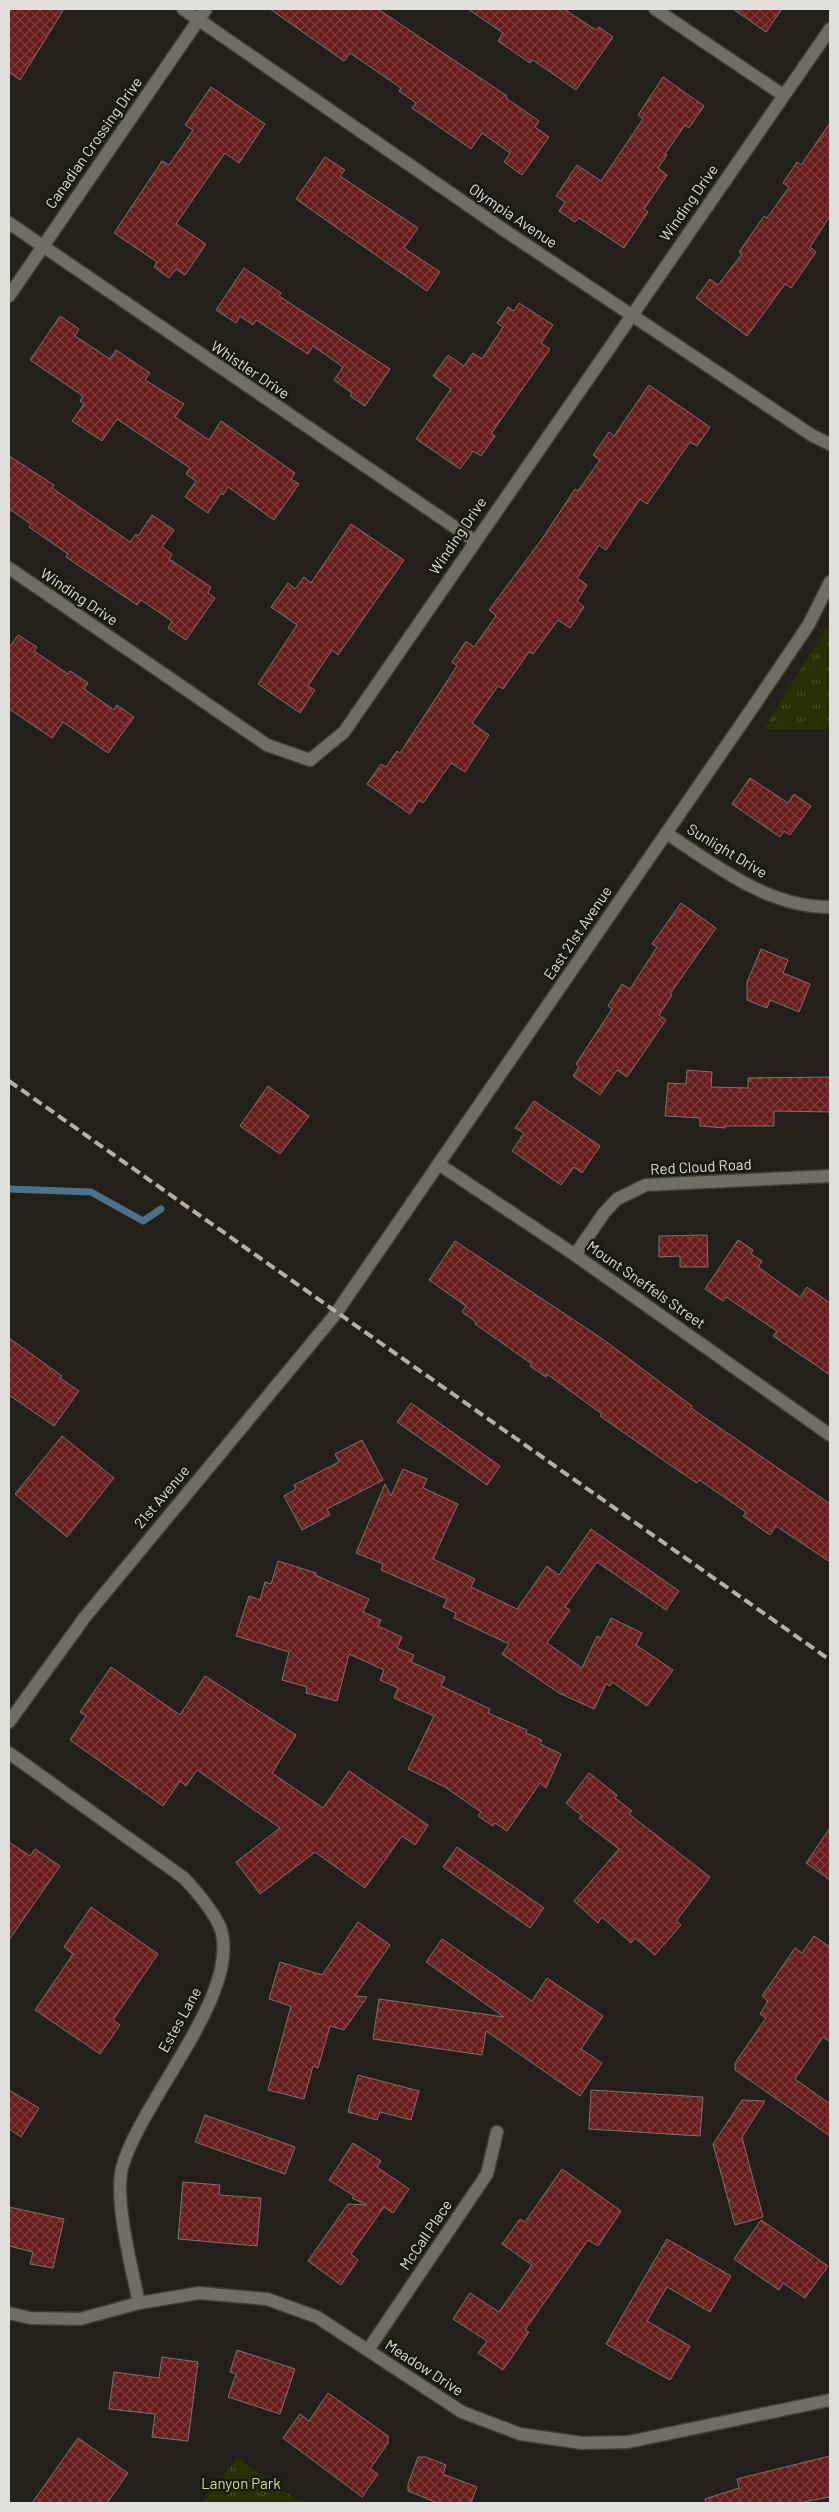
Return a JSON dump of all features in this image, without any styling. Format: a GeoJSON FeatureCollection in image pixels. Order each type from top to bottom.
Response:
{"type":"FeatureCollection","features":[{"type":"Feature","properties":{"kind":"street","name":"Olympia Avenue"},"geometry":{"type":"LineString","coordinates":[[183,9],[202,14],[630,316],[813,436],[830,444]]}},
{"type":"Feature","properties":{"kind":"street"},"geometry":{"type":"LineString","coordinates":[[655,9],[783,95]]}},
{"type":"Feature","properties":{"kind":"street","name":"Canadian Crossing Drive"},"geometry":{"type":"LineString","coordinates":[[9,296],[202,14]]}},
{"type":"Feature","properties":{"kind":"street","name":"Winding Drive"},"geometry":{"type":"LineString","coordinates":[[9,568],[267,745],[310,760],[344,732],[830,29]]}},
{"type":"Feature","properties":{"kind":"street","name":"Whistler Drive"},"geometry":{"type":"LineString","coordinates":[[9,222],[475,541]]}},
{"type":"Feature","properties":{"kind":"street","name":"East 21st Avenue"},"geometry":{"type":"LineString","coordinates":[[347,1298],[808,624],[830,582]]}},
{"type":"Feature","properties":{"kind":"street","name":"Sunlight Drive"},"geometry":{"type":"LineString","coordinates":[[666,833],[733,876],[771,895],[816,907],[830,907]]}},
{"type":"Feature","properties":{"kind":"street","name":"Mount Sneffels Street"},"geometry":{"type":"LineString","coordinates":[[440,1164],[575,1255],[830,1435]]}},
{"type":"Feature","properties":{"kind":"street","name":"Red Cloud Road"},"geometry":{"type":"LineString","coordinates":[[575,1255],[604,1213],[617,1199],[646,1186],[830,1176]]}},
{"type":"Feature","properties":{"kind":"street","name":"21st Avenue"},"geometry":{"type":"LineString","coordinates":[[9,1722],[84,1617],[347,1298]]}},
{"type":"Feature","properties":{"kind":"street","name":"Estes Lane"},"geometry":{"type":"LineString","coordinates":[[9,1752],[184,1878],[202,1897],[220,1928],[224,1962],[214,1995],[137,2129],[121,2170],[122,2213],[138,2303]]}},
{"type":"Feature","properties":{"kind":"street","name":"McCall Place"},"geometry":{"type":"LineString","coordinates":[[368,2350],[487,2174],[497,2132]]}},
{"type":"Feature","properties":{"kind":"street","name":"Meadow Drive"},"geometry":{"type":"LineString","coordinates":[[9,2313],[30,2318],[80,2319],[138,2303],[199,2293],[266,2299],[317,2317],[462,2412],[520,2434],[582,2443],[628,2442],[830,2400]]}},
{"type":"Feature","properties":{"kind":"green space"},"geometry":{"type":"Polygon","coordinates":[[[830,622],[830,729],[764,729],[830,622]]]}},
{"type":"Feature","properties":{"kind":"green space","name":"Lanyon Park"},"geometry":{"type":"Polygon","coordinates":[[[237,2458],[301,2503],[203,2503],[237,2458]]]}},
{"type":"Feature","properties":{"kind":"building"},"geometry":{"type":"Polygon","coordinates":[[[9,9],[64,9],[20,80],[9,72],[9,9]]]}},
{"type":"Feature","properties":{"kind":"building"},"geometry":{"type":"Polygon","coordinates":[[[270,9],[378,9],[507,96],[506,98],[539,121],[535,127],[549,137],[522,175],[504,162],[510,153],[482,133],[471,149],[412,108],[416,103],[399,91],[401,88],[350,53],[344,61],[270,9]]]}},
{"type":"Feature","properties":{"kind":"building"},"geometry":{"type":"Polygon","coordinates":[[[468,9],[564,9],[596,30],[599,27],[613,37],[576,90],[533,60],[530,63],[498,41],[503,33],[468,9]]]}},
{"type":"Feature","properties":{"kind":"building"},"geometry":{"type":"Polygon","coordinates":[[[733,9],[782,9],[766,32],[733,9]]]}},
{"type":"Feature","properties":{"kind":"building"},"geometry":{"type":"Polygon","coordinates":[[[663,77],[704,106],[689,128],[685,125],[665,154],[667,155],[658,168],[667,175],[644,209],[648,212],[624,248],[579,218],[575,222],[559,211],[565,202],[556,196],[577,165],[601,181],[643,119],[638,115],[663,77]]]}},
{"type":"Feature","properties":{"kind":"building"},"geometry":{"type":"Polygon","coordinates":[[[211,87],[265,124],[239,163],[225,153],[176,224],[206,244],[185,275],[176,269],[169,278],[154,267],[157,262],[114,233],[162,161],[169,165],[193,130],[185,125],[211,87]]]}},
{"type":"Feature","properties":{"kind":"building"},"geometry":{"type":"Polygon","coordinates":[[[830,123],[830,216],[810,247],[816,252],[791,288],[785,284],[747,336],[696,298],[710,279],[718,285],[742,254],[739,252],[764,216],[767,218],[789,187],[783,183],[797,162],[801,165],[830,123]]]}},
{"type":"Feature","properties":{"kind":"building"},"geometry":{"type":"Polygon","coordinates":[[[325,157],[345,170],[340,176],[418,228],[404,248],[440,272],[427,291],[296,199],[325,157]]]}},
{"type":"Feature","properties":{"kind":"building"},"geometry":{"type":"Polygon","coordinates":[[[244,268],[281,293],[279,296],[390,369],[365,406],[350,396],[352,393],[334,380],[343,367],[313,346],[308,354],[256,320],[253,325],[240,316],[236,323],[216,310],[244,268]]]}},
{"type":"Feature","properties":{"kind":"building"},"geometry":{"type":"Polygon","coordinates":[[[519,303],[553,325],[541,343],[550,349],[491,434],[495,436],[481,456],[473,451],[460,469],[416,439],[451,389],[433,376],[448,355],[464,366],[473,353],[482,359],[503,327],[497,323],[508,307],[514,311],[519,303]]]}},
{"type":"Feature","properties":{"kind":"building"},"geometry":{"type":"Polygon","coordinates":[[[60,316],[79,329],[75,336],[110,359],[116,350],[150,373],[145,380],[184,404],[175,417],[209,440],[221,421],[295,473],[291,479],[299,484],[274,520],[228,487],[223,495],[221,493],[208,513],[185,497],[196,481],[186,474],[190,468],[117,419],[102,441],[72,421],[84,404],[80,401],[83,396],[30,360],[60,316]]]}},
{"type":"Feature","properties":{"kind":"building"},"geometry":{"type":"Polygon","coordinates":[[[649,385],[710,427],[697,446],[690,442],[647,504],[640,499],[606,550],[599,545],[577,578],[587,585],[577,601],[584,607],[570,628],[558,620],[533,654],[529,652],[503,689],[498,686],[472,723],[489,735],[465,772],[451,763],[423,803],[419,800],[410,814],[367,784],[381,764],[386,767],[397,751],[400,753],[457,666],[452,662],[466,641],[474,647],[496,616],[489,610],[542,539],[575,489],[578,491],[600,460],[593,455],[609,432],[614,436],[649,385]]]}},
{"type":"Feature","properties":{"kind":"building"},"geometry":{"type":"Polygon","coordinates":[[[9,456],[54,485],[52,488],[130,542],[136,534],[138,536],[152,515],[174,530],[162,547],[172,554],[169,559],[211,587],[208,593],[215,598],[186,640],[168,628],[172,621],[141,600],[137,605],[66,557],[68,554],[29,527],[31,524],[9,509],[9,456]]]}},
{"type":"Feature","properties":{"kind":"building"},"geometry":{"type":"Polygon","coordinates":[[[351,524],[404,560],[338,655],[332,650],[308,686],[315,690],[300,713],[258,684],[297,625],[271,607],[288,583],[295,589],[304,577],[311,583],[351,524]]]}},
{"type":"Feature","properties":{"kind":"building"},"geometry":{"type":"Polygon","coordinates":[[[18,635],[37,647],[34,651],[68,674],[70,671],[88,683],[84,689],[114,710],[117,705],[134,717],[108,753],[63,722],[52,738],[9,709],[9,648],[18,635]]]}},
{"type":"Feature","properties":{"kind":"building"},"geometry":{"type":"Polygon","coordinates":[[[750,778],[788,803],[794,794],[811,806],[790,835],[784,831],[780,837],[732,804],[750,778]]]}},
{"type":"Feature","properties":{"kind":"building"},"geometry":{"type":"Polygon","coordinates":[[[681,903],[716,928],[670,994],[672,995],[659,1015],[666,1020],[627,1077],[617,1070],[600,1095],[573,1076],[579,1067],[576,1064],[612,1009],[608,1006],[622,984],[630,989],[657,947],[652,944],[681,903]]]}},
{"type":"Feature","properties":{"kind":"building"},"geometry":{"type":"Polygon","coordinates":[[[761,949],[788,960],[783,973],[810,984],[799,1012],[770,1000],[767,1008],[747,1000],[747,982],[761,949]]]}},
{"type":"Feature","properties":{"kind":"building"},"geometry":{"type":"Polygon","coordinates":[[[687,1070],[712,1072],[711,1087],[748,1088],[748,1078],[830,1077],[830,1112],[774,1111],[774,1126],[726,1126],[725,1128],[700,1126],[700,1118],[665,1116],[668,1083],[686,1084],[687,1070]]]}},
{"type":"Feature","properties":{"kind":"building"},"geometry":{"type":"Polygon","coordinates":[[[268,1086],[309,1116],[280,1154],[240,1126],[268,1086]]]}},
{"type":"Feature","properties":{"kind":"building"},"geometry":{"type":"Polygon","coordinates":[[[534,1101],[600,1146],[582,1173],[574,1167],[561,1185],[512,1151],[524,1133],[515,1128],[534,1101]]]}},
{"type":"Feature","properties":{"kind":"building"},"geometry":{"type":"Polygon","coordinates":[[[707,1235],[708,1267],[680,1267],[680,1256],[659,1257],[659,1236],[707,1235]]]}},
{"type":"Feature","properties":{"kind":"building"},"geometry":{"type":"Polygon","coordinates":[[[738,1240],[753,1250],[751,1254],[762,1261],[758,1267],[800,1297],[807,1287],[830,1303],[830,1375],[773,1336],[777,1331],[726,1297],[723,1301],[705,1289],[738,1240]]]}},
{"type":"Feature","properties":{"kind":"building"},"geometry":{"type":"Polygon","coordinates":[[[455,1241],[601,1338],[692,1406],[691,1408],[830,1504],[830,1562],[776,1526],[770,1535],[743,1516],[746,1512],[699,1480],[697,1483],[676,1469],[600,1416],[602,1414],[547,1374],[546,1377],[530,1366],[532,1364],[475,1324],[476,1322],[462,1312],[466,1306],[429,1280],[455,1241]]]}},
{"type":"Feature","properties":{"kind":"building"},"geometry":{"type":"Polygon","coordinates":[[[9,1338],[62,1376],[60,1378],[79,1391],[54,1426],[9,1395],[9,1338]]]}},
{"type":"Feature","properties":{"kind":"building"},"geometry":{"type":"Polygon","coordinates":[[[411,1403],[500,1466],[487,1485],[397,1422],[411,1403]]]}},
{"type":"Feature","properties":{"kind":"building"},"geometry":{"type":"Polygon","coordinates":[[[62,1436],[114,1478],[67,1537],[15,1494],[62,1436]]]}},
{"type":"Feature","properties":{"kind":"building"},"geometry":{"type":"Polygon","coordinates":[[[362,1440],[383,1480],[327,1509],[330,1515],[302,1530],[284,1496],[296,1489],[294,1485],[339,1462],[335,1454],[362,1440]]]}},
{"type":"Feature","properties":{"kind":"building"},"geometry":{"type":"Polygon","coordinates":[[[403,1469],[427,1479],[423,1488],[458,1504],[433,1559],[475,1579],[471,1587],[517,1609],[547,1566],[559,1575],[591,1529],[679,1591],[666,1610],[597,1562],[565,1607],[570,1610],[547,1643],[582,1668],[597,1636],[601,1638],[611,1618],[642,1633],[636,1645],[673,1670],[647,1706],[612,1682],[610,1686],[606,1684],[594,1709],[559,1693],[502,1654],[509,1644],[454,1618],[456,1613],[443,1607],[447,1599],[381,1570],[383,1564],[356,1553],[385,1484],[391,1496],[403,1469]]]}},
{"type":"Feature","properties":{"kind":"building"},"geometry":{"type":"Polygon","coordinates":[[[278,1561],[316,1573],[315,1575],[369,1599],[363,1612],[381,1620],[378,1626],[402,1637],[397,1648],[414,1655],[411,1662],[445,1677],[441,1686],[490,1709],[488,1713],[527,1730],[526,1733],[542,1740],[540,1744],[561,1754],[546,1788],[540,1783],[507,1831],[495,1823],[493,1826],[478,1816],[481,1812],[445,1787],[408,1769],[434,1716],[394,1698],[398,1688],[380,1680],[384,1670],[349,1654],[337,1701],[306,1693],[307,1687],[282,1680],[289,1652],[236,1636],[249,1596],[260,1600],[265,1582],[271,1584],[278,1561]]]}},
{"type":"Feature","properties":{"kind":"building"},"geometry":{"type":"Polygon","coordinates":[[[111,1667],[180,1715],[205,1676],[296,1735],[272,1773],[323,1808],[349,1771],[428,1825],[415,1845],[402,1836],[365,1888],[315,1852],[260,1894],[236,1862],[280,1828],[197,1770],[186,1786],[180,1781],[163,1806],[70,1740],[86,1716],[80,1712],[111,1667]]]}},
{"type":"Feature","properties":{"kind":"building"},"geometry":{"type":"Polygon","coordinates":[[[589,1773],[617,1795],[615,1798],[632,1811],[629,1814],[710,1877],[676,1921],[681,1925],[655,1955],[635,1938],[631,1943],[602,1917],[598,1923],[574,1901],[619,1849],[579,1818],[582,1816],[566,1803],[589,1773]]]}},
{"type":"Feature","properties":{"kind":"building"},"geometry":{"type":"Polygon","coordinates":[[[830,1828],[830,1880],[806,1863],[830,1828]]]}},
{"type":"Feature","properties":{"kind":"building"},"geometry":{"type":"Polygon","coordinates":[[[9,1842],[30,1856],[35,1849],[60,1866],[9,1940],[9,1842]]]}},
{"type":"Feature","properties":{"kind":"building"},"geometry":{"type":"Polygon","coordinates":[[[457,1847],[544,1908],[530,1928],[443,1867],[457,1847]]]}},
{"type":"Feature","properties":{"kind":"building"},"geometry":{"type":"Polygon","coordinates":[[[91,1907],[158,1954],[113,2020],[120,2025],[100,2054],[35,2010],[73,1954],[64,1947],[91,1907]]]}},
{"type":"Feature","properties":{"kind":"building"},"geometry":{"type":"Polygon","coordinates":[[[358,1922],[390,1945],[355,1996],[367,1997],[344,2030],[330,2026],[318,2068],[313,2066],[304,2099],[268,2090],[291,2006],[269,1999],[280,1962],[322,1975],[358,1922]]]}},
{"type":"Feature","properties":{"kind":"building"},"geometry":{"type":"Polygon","coordinates":[[[814,1936],[830,1947],[830,2042],[823,2037],[795,2079],[830,2104],[830,2136],[735,2070],[735,2063],[766,2018],[760,2014],[768,2001],[762,1996],[795,1948],[802,1953],[814,1936]]]}},
{"type":"Feature","properties":{"kind":"building"},"geometry":{"type":"Polygon","coordinates":[[[442,1939],[532,2001],[547,1978],[603,2016],[581,2049],[602,2063],[580,2096],[486,2031],[482,2055],[373,2039],[379,1999],[504,2017],[426,1962],[442,1939]]]}},
{"type":"Feature","properties":{"kind":"building"},"geometry":{"type":"Polygon","coordinates":[[[358,2075],[419,2091],[411,2120],[380,2112],[377,2120],[348,2112],[358,2075]]]}},
{"type":"Feature","properties":{"kind":"building"},"geometry":{"type":"Polygon","coordinates":[[[9,2090],[39,2108],[21,2137],[9,2129],[9,2090]]]}},
{"type":"Feature","properties":{"kind":"building"},"geometry":{"type":"Polygon","coordinates":[[[591,2090],[703,2097],[700,2136],[589,2129],[591,2090]]]}},
{"type":"Feature","properties":{"kind":"building"},"geometry":{"type":"Polygon","coordinates":[[[742,2100],[765,2101],[742,2137],[763,2217],[735,2225],[713,2144],[742,2100]]]}},
{"type":"Feature","properties":{"kind":"building"},"geometry":{"type":"Polygon","coordinates":[[[205,2115],[295,2147],[285,2174],[195,2142],[205,2115]]]}},
{"type":"Feature","properties":{"kind":"building"},"geometry":{"type":"Polygon","coordinates":[[[353,2143],[381,2161],[377,2167],[409,2189],[393,2213],[384,2207],[351,2254],[358,2260],[341,2285],[308,2261],[348,2204],[367,2205],[352,2198],[354,2196],[329,2180],[353,2143]]]}},
{"type":"Feature","properties":{"kind":"building"},"geometry":{"type":"Polygon","coordinates":[[[562,2169],[621,2211],[598,2246],[588,2240],[525,2330],[529,2332],[503,2370],[478,2353],[487,2341],[453,2319],[470,2293],[499,2312],[532,2265],[502,2244],[520,2219],[525,2222],[562,2169]]]}},
{"type":"Feature","properties":{"kind":"building"},"geometry":{"type":"Polygon","coordinates":[[[183,2182],[220,2185],[219,2195],[261,2198],[257,2246],[178,2239],[183,2182]]]}},
{"type":"Feature","properties":{"kind":"building"},"geometry":{"type":"Polygon","coordinates":[[[9,2207],[64,2219],[53,2268],[30,2264],[33,2252],[9,2246],[9,2207]]]}},
{"type":"Feature","properties":{"kind":"building"},"geometry":{"type":"Polygon","coordinates":[[[761,2220],[828,2266],[805,2298],[783,2283],[779,2290],[734,2259],[761,2220]]]}},
{"type":"Feature","properties":{"kind":"building"},"geometry":{"type":"Polygon","coordinates":[[[667,2239],[731,2276],[710,2312],[667,2287],[647,2321],[690,2346],[670,2380],[606,2344],[667,2239]]]}},
{"type":"Feature","properties":{"kind":"building"},"geometry":{"type":"Polygon","coordinates":[[[237,2350],[295,2369],[280,2414],[228,2397],[236,2374],[230,2372],[237,2350]]]}},
{"type":"Feature","properties":{"kind":"building"},"geometry":{"type":"Polygon","coordinates":[[[162,2357],[198,2362],[188,2441],[152,2437],[155,2414],[109,2409],[114,2372],[159,2378],[162,2357]]]}},
{"type":"Feature","properties":{"kind":"building"},"geometry":{"type":"Polygon","coordinates":[[[328,2393],[388,2436],[388,2443],[370,2469],[378,2474],[362,2497],[283,2438],[300,2414],[309,2421],[328,2393]]]}},
{"type":"Feature","properties":{"kind":"building"},"geometry":{"type":"Polygon","coordinates":[[[78,2438],[128,2473],[107,2503],[32,2503],[78,2438]]]}},
{"type":"Feature","properties":{"kind":"building"},"geometry":{"type":"Polygon","coordinates":[[[830,2456],[830,2497],[799,2503],[706,2503],[705,2499],[739,2488],[737,2479],[830,2456]]]}},
{"type":"Feature","properties":{"kind":"building"},"geometry":{"type":"Polygon","coordinates":[[[418,2457],[426,2457],[446,2465],[443,2474],[477,2487],[471,2503],[438,2503],[408,2491],[408,2484],[418,2457]]]}},
{"type":"Feature","properties":{"kind":"waterway"},"geometry":{"type":"LineString","coordinates":[[9,1189],[91,1192],[143,1221],[161,1209]]}},
{"type":"Feature","properties":{"kind":"railway"},"geometry":{"type":"LineString","coordinates":[[9,1081],[830,1660]]}}]}
